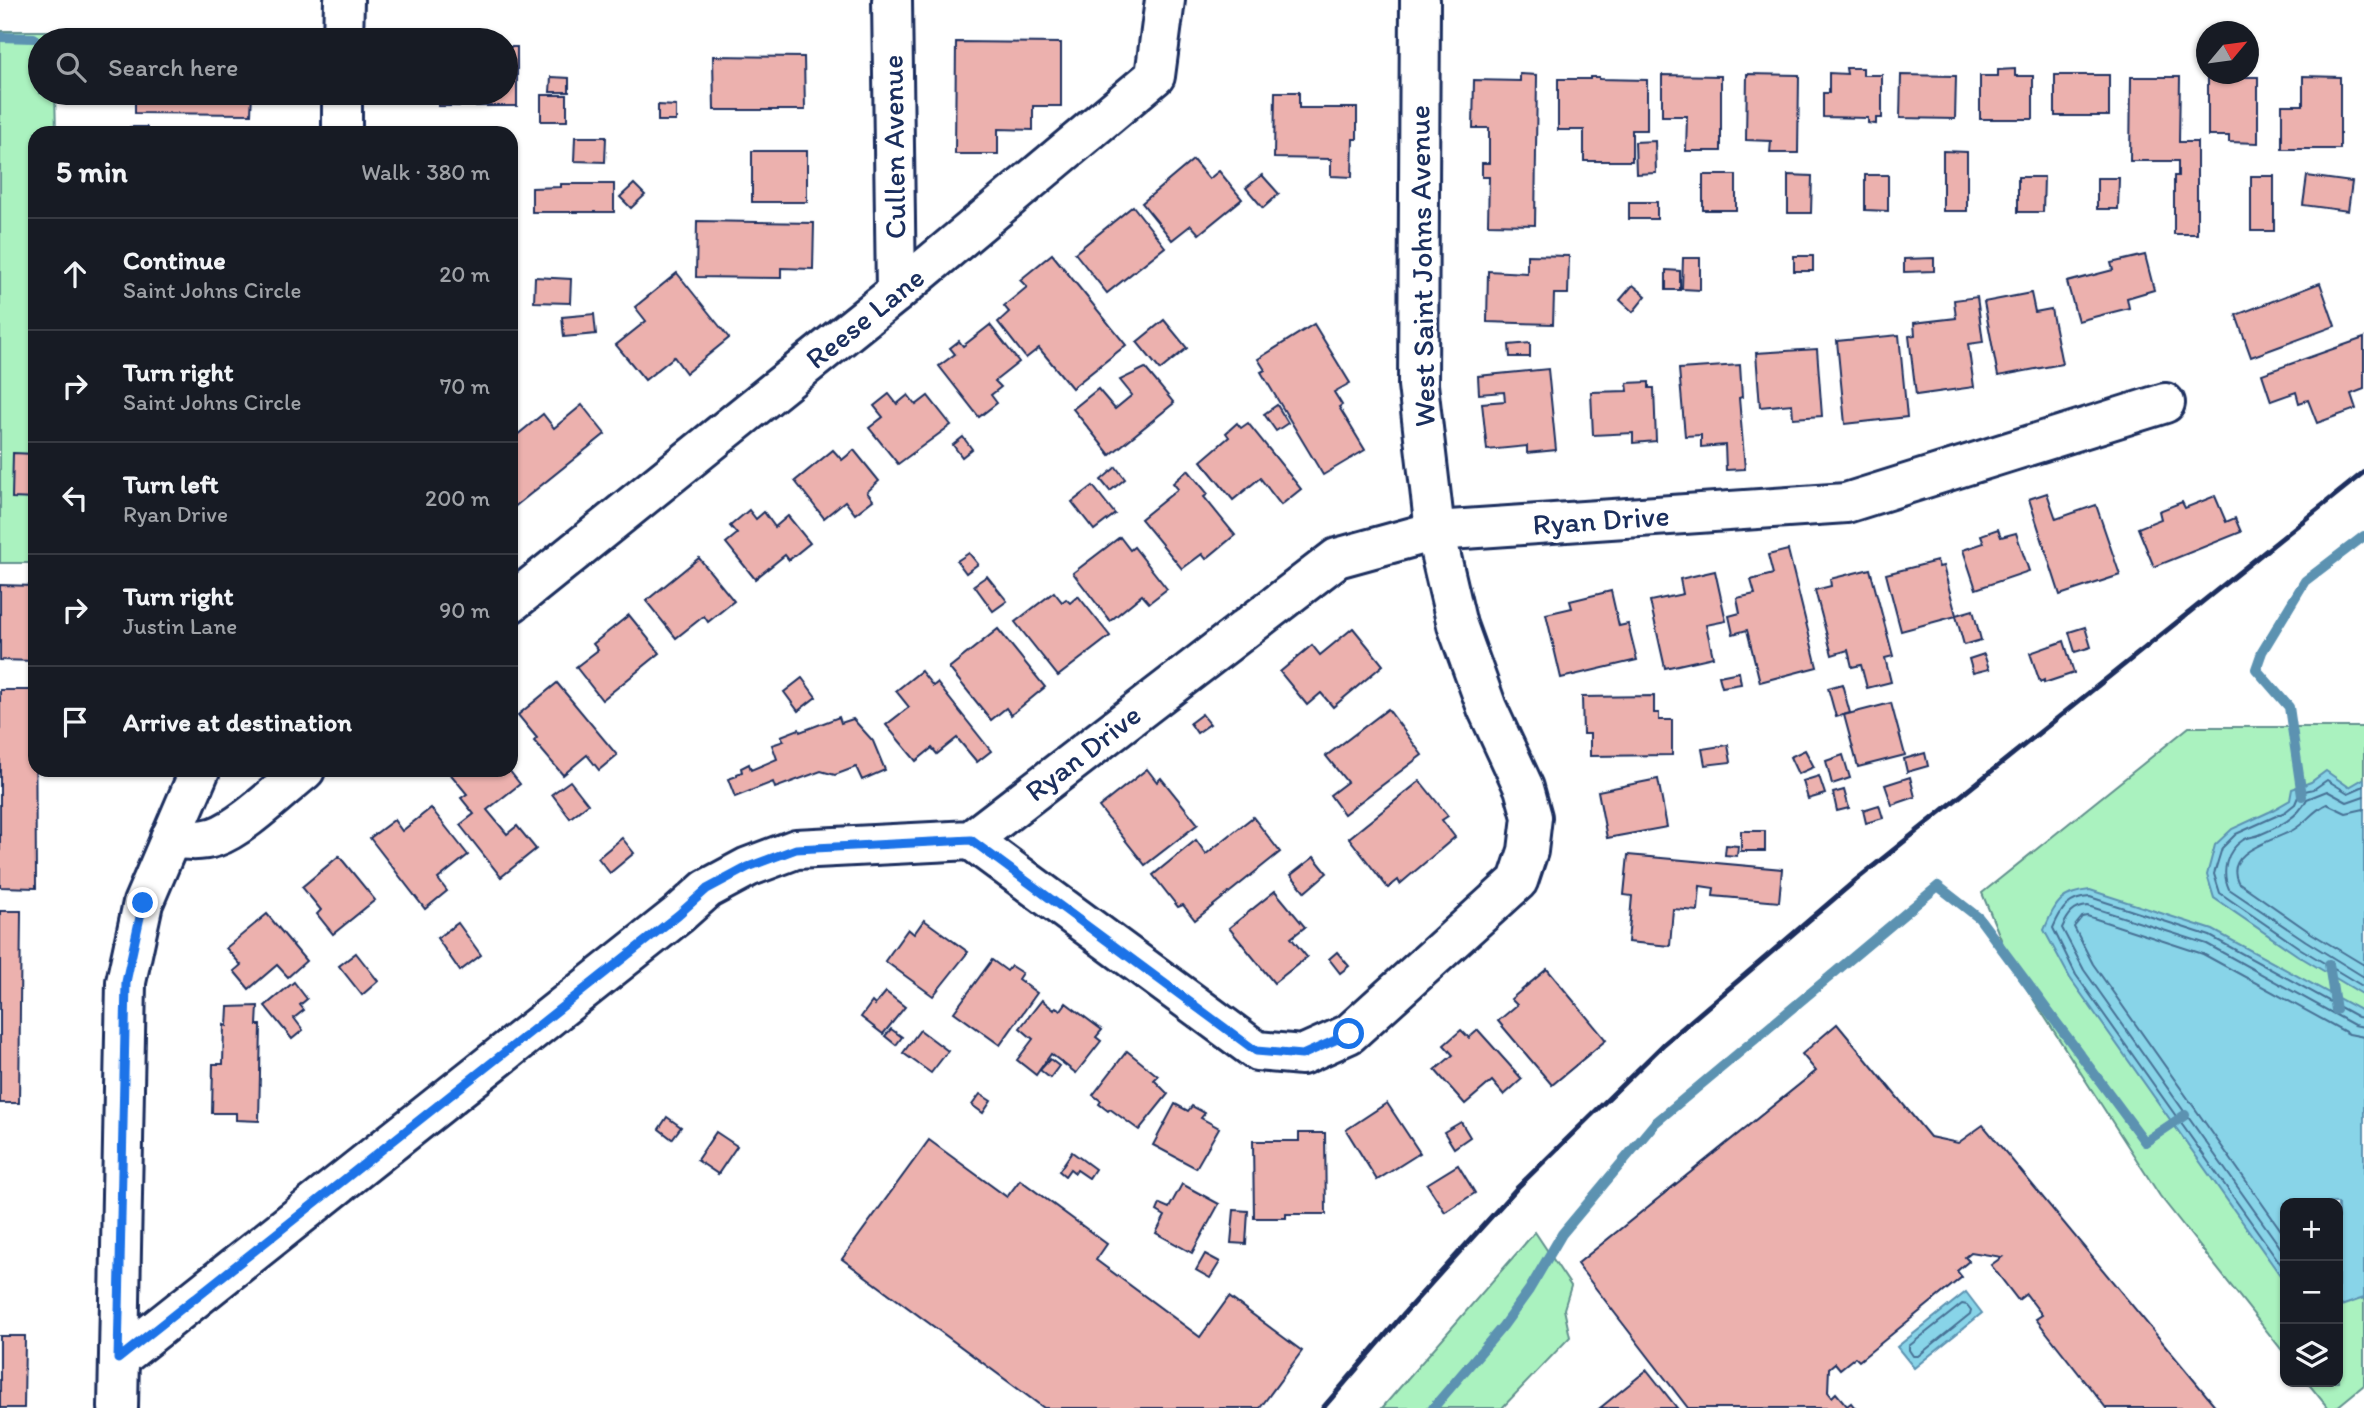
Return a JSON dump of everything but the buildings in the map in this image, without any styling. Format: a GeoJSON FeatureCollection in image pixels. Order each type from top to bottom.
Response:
{"type":"FeatureCollection","features":[{"type":"Feature","properties":{"kind":"street"},"geometry":{"type":"LineString","coordinates":[[343,28],[344,0]]}},
{"type":"Feature","properties":{"kind":"street","name":"Cullen Avenue"},"geometry":{"type":"LineString","coordinates":[[891,0],[896,293]]}},
{"type":"Feature","properties":{"kind":"street","name":"Reese Lane"},"geometry":{"type":"LineString","coordinates":[[518,597],[896,293],[1155,76],[1165,0]]}},
{"type":"Feature","properties":{"kind":"street","name":"West Saint Johns Avenue"},"geometry":{"type":"LineString","coordinates":[[971,840],[1256,1051],[1302,1055],[1349,1034],[1518,881],[1528,851],[1532,817],[1524,788],[1487,708],[1457,625],[1435,531],[1418,385],[1420,0]]}},
{"type":"Feature","properties":{"kind":"street"},"geometry":{"type":"LineString","coordinates":[[342,105],[342,126]]}},
{"type":"Feature","properties":{"kind":"street","name":"Ryan Drive"},"geometry":{"type":"LineString","coordinates":[[971,840],[1337,558],[1435,531],[1846,503],[2165,402]]}},
{"type":"Feature","properties":{"kind":"street"},"geometry":{"type":"LineString","coordinates":[[118,1408],[126,982],[143,903],[197,777]]}},
{"type":"Feature","properties":{"kind":"street"},"geometry":{"type":"LineString","coordinates":[[170,838],[195,841],[216,837],[240,822],[296,777]]}},
{"type":"Feature","properties":{"kind":"street"},"geometry":{"type":"LineString","coordinates":[[118,1359],[668,924],[707,889],[748,867],[796,849],[971,840]]}},
{"type":"Feature","properties":{"kind":"green space"},"geometry":{"type":"Polygon","coordinates":[[[0,31],[28,31],[28,105],[55,105],[56,126],[28,126],[28,563],[0,563],[0,31]]]}},
{"type":"Feature","properties":{"kind":"green space"},"geometry":{"type":"Polygon","coordinates":[[[2189,727],[2364,727],[2364,1026],[2283,979],[2284,1198],[2280,1198],[2280,1348],[2160,1196],[2012,966],[1982,893],[2189,727]]]}},
{"type":"Feature","properties":{"kind":"green space"},"geometry":{"type":"Polygon","coordinates":[[[1535,1232],[1571,1286],[1564,1309],[1570,1337],[1502,1408],[1382,1408],[1535,1232]]]}},
{"type":"Feature","properties":{"kind":"green space"},"geometry":{"type":"Polygon","coordinates":[[[2364,1276],[2364,1385],[2336,1408],[2328,1408],[2311,1387],[2343,1387],[2343,1277],[2364,1276]]]}},
{"type":"Feature","properties":{"kind":"water"},"geometry":{"type":"Polygon","coordinates":[[[2326,771],[2349,787],[2364,780],[2364,995],[2297,955],[2214,898],[2207,875],[2215,845],[2232,829],[2290,800],[2292,789],[2311,782],[2326,771]]]}},
{"type":"Feature","properties":{"kind":"water"},"geometry":{"type":"Polygon","coordinates":[[[2090,890],[2213,930],[2364,1012],[2364,1298],[2343,1305],[2343,1198],[2280,1198],[2280,1275],[2070,978],[2044,930],[2060,901],[2080,891],[2090,890]]]}},
{"type":"Feature","properties":{"kind":"water"},"geometry":{"type":"Polygon","coordinates":[[[1966,1292],[1982,1313],[1914,1368],[1897,1347],[1966,1292]]]}},
{"type":"Feature","properties":{"kind":"waterway"},"geometry":{"type":"LineString","coordinates":[[0,37],[28,38]]}},
{"type":"Feature","properties":{"kind":"waterway"},"geometry":{"type":"LineString","coordinates":[[2302,796],[2289,707],[2256,669],[2262,652],[2305,581],[2364,536]]}},
{"type":"Feature","properties":{"kind":"waterway"},"geometry":{"type":"LineString","coordinates":[[1433,1408],[1503,1326],[1529,1290],[1562,1234],[1655,1123],[1938,886],[1979,918],[2145,1142],[2185,1115]]}},
{"type":"Feature","properties":{"kind":"waterway"},"geometry":{"type":"LineString","coordinates":[[2329,964],[2336,1010]]}},
{"type":"Feature","properties":{"kind":"railway"},"geometry":{"type":"LineString","coordinates":[[1323,1408],[1518,1187],[1664,1044],[1856,880],[2364,472]]}},
{"type":"Feature","properties":{"kind":"route"},"geometry":{"type":"LineString","coordinates":[[143,903],[126,982],[118,1359],[678,915],[707,889],[748,867],[796,849],[971,840],[1256,1051],[1302,1055],[1349,1034]]}}]}
